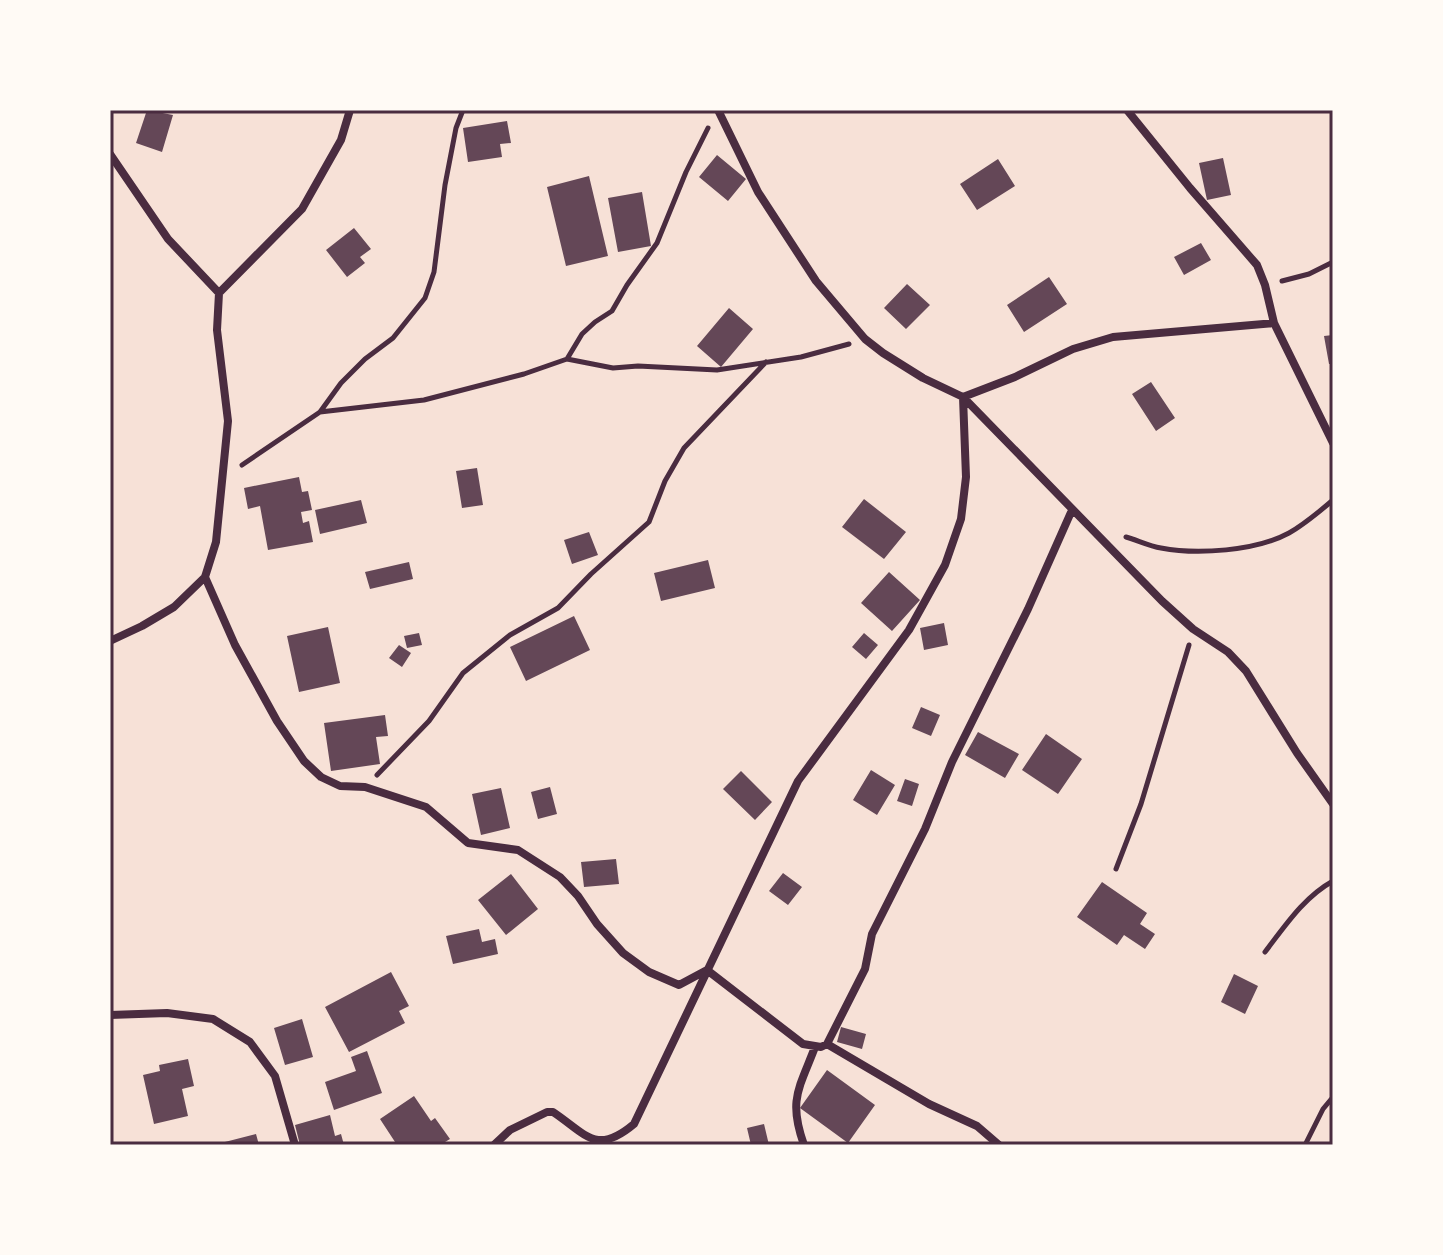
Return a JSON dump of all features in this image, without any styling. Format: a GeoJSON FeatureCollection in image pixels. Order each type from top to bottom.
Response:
{"type":"FeatureCollection","features":[{"type":"Feature","properties":{"kind":"street"},"geometry":{"type":"LineString","coordinates":[[110,641],[174,607],[205,577],[216,542],[228,421],[217,330],[219,293],[302,209],[341,140],[350,110]]}},
{"type":"Feature","properties":{"kind":"street"},"geometry":{"type":"LineString","coordinates":[[718,110],[758,192],[816,281],[865,339],[923,378],[963,397],[1162,601],[1193,629],[1228,652],[1246,671],[1283,732],[1333,804]]}},
{"type":"Feature","properties":{"kind":"street"},"geometry":{"type":"LineString","coordinates":[[1127,110],[1257,265],[1274,323],[1333,443]]}},
{"type":"Feature","properties":{"kind":"street"},"geometry":{"type":"LineString","coordinates":[[110,154],[168,239],[219,293]]}},
{"type":"Feature","properties":{"kind":"street"},"geometry":{"type":"LineString","coordinates":[[963,397],[1015,377],[1073,349],[1113,337],[1274,323]]}},
{"type":"Feature","properties":{"kind":"street"},"geometry":{"type":"LineString","coordinates":[[494,1145],[510,1130],[547,1112],[553,1112],[588,1138],[603,1141],[619,1137],[634,1124],[798,781],[909,630],[945,565],[961,519],[966,477],[963,397]]}},
{"type":"Feature","properties":{"kind":"street"},"geometry":{"type":"LineString","coordinates":[[827,1044],[865,969],[872,934],[925,829],[952,762],[1028,609],[1072,510]]}},
{"type":"Feature","properties":{"kind":"street"},"geometry":{"type":"LineString","coordinates":[[205,577],[235,645],[277,721],[304,761],[321,777],[340,786],[365,787],[426,807],[468,843],[518,850],[560,877],[623,953],[649,972],[679,985],[707,970]]}},
{"type":"Feature","properties":{"kind":"street"},"geometry":{"type":"LineString","coordinates":[[707,970],[803,1044],[815,1047],[827,1044],[929,1104],[977,1126],[999,1145]]}},
{"type":"Feature","properties":{"kind":"street"},"geometry":{"type":"LineString","coordinates":[[110,1015],[167,1013],[213,1019],[250,1042],[275,1076],[295,1145]]}},
{"type":"Feature","properties":{"kind":"street"},"geometry":{"type":"LineString","coordinates":[[804,1145],[795,1120],[796,1095],[815,1047]]}},
{"type":"Feature","properties":{"kind":"path"},"geometry":{"type":"LineString","coordinates":[[224,481],[248,460],[320,412],[341,383],[365,359],[393,338],[425,298],[434,272],[445,185],[456,128],[463,110]]}},
{"type":"Feature","properties":{"kind":"path"},"geometry":{"type":"LineString","coordinates":[[567,359],[582,334],[612,311],[657,243],[686,172],[711,122]]}},
{"type":"Feature","properties":{"kind":"path"},"geometry":{"type":"LineString","coordinates":[[1265,285],[1309,274],[1333,262]]}},
{"type":"Feature","properties":{"kind":"path"},"geometry":{"type":"LineString","coordinates":[[320,412],[424,400],[524,374],[567,359],[613,368],[638,366],[717,370],[801,357],[865,339]]}},
{"type":"Feature","properties":{"kind":"path"},"geometry":{"type":"LineString","coordinates":[[365,787],[429,721],[463,673],[510,635],[558,608],[649,522],[665,481],[684,448],[766,362]]}},
{"type":"Feature","properties":{"kind":"path"},"geometry":{"type":"LineString","coordinates":[[1086,524],[1161,548],[1211,551],[1264,543],[1286,535],[1305,524],[1333,500]]}},
{"type":"Feature","properties":{"kind":"path"},"geometry":{"type":"LineString","coordinates":[[1116,869],[1184,669],[1193,629]]}},
{"type":"Feature","properties":{"kind":"path"},"geometry":{"type":"LineString","coordinates":[[1265,952],[1291,917],[1322,887],[1333,881]]}},
{"type":"Feature","properties":{"kind":"path"},"geometry":{"type":"LineString","coordinates":[[1305,1145],[1323,1109],[1333,1097]]}},
{"type":"Feature","properties":{"kind":"building"},"geometry":{"type":"Polygon","coordinates":[[[147,110],[173,115],[162,152],[136,143],[147,110]]]}},
{"type":"Feature","properties":{"kind":"building"},"geometry":{"type":"Polygon","coordinates":[[[507,121],[511,143],[500,144],[502,157],[468,162],[463,128],[507,121]]]}},
{"type":"Feature","properties":{"kind":"building"},"geometry":{"type":"Polygon","coordinates":[[[717,155],[746,179],[728,201],[699,177],[717,155]]]}},
{"type":"Feature","properties":{"kind":"building"},"geometry":{"type":"Polygon","coordinates":[[[1223,158],[1231,195],[1207,200],[1199,163],[1223,158]]]}},
{"type":"Feature","properties":{"kind":"building"},"geometry":{"type":"Polygon","coordinates":[[[998,159],[1015,186],[977,210],[960,184],[998,159]]]}},
{"type":"Feature","properties":{"kind":"building"},"geometry":{"type":"Polygon","coordinates":[[[589,176],[608,256],[566,266],[547,187],[589,176]]]}},
{"type":"Feature","properties":{"kind":"building"},"geometry":{"type":"Polygon","coordinates":[[[642,192],[651,246],[618,252],[608,198],[642,192]]]}},
{"type":"Feature","properties":{"kind":"building"},"geometry":{"type":"Polygon","coordinates":[[[354,228],[371,249],[360,257],[365,263],[347,277],[326,250],[354,228]]]}},
{"type":"Feature","properties":{"kind":"building"},"geometry":{"type":"Polygon","coordinates":[[[1201,243],[1211,260],[1184,275],[1174,257],[1201,243]]]}},
{"type":"Feature","properties":{"kind":"building"},"geometry":{"type":"Polygon","coordinates":[[[1049,277],[1067,304],[1024,332],[1007,305],[1049,277]]]}},
{"type":"Feature","properties":{"kind":"building"},"geometry":{"type":"Polygon","coordinates":[[[907,284],[930,305],[906,329],[884,308],[907,284]]]}},
{"type":"Feature","properties":{"kind":"building"},"geometry":{"type":"Polygon","coordinates":[[[729,308],[753,329],[721,367],[697,346],[729,308]]]}},
{"type":"Feature","properties":{"kind":"building"},"geometry":{"type":"Polygon","coordinates":[[[1333,335],[1333,364],[1329,364],[1324,336],[1333,335]]]}},
{"type":"Feature","properties":{"kind":"building"},"geometry":{"type":"Polygon","coordinates":[[[1151,382],[1175,418],[1156,431],[1132,394],[1151,382]]]}},
{"type":"Feature","properties":{"kind":"building"},"geometry":{"type":"Polygon","coordinates":[[[477,468],[483,505],[462,508],[456,471],[477,468]]]}},
{"type":"Feature","properties":{"kind":"building"},"geometry":{"type":"Polygon","coordinates":[[[299,477],[302,492],[308,491],[312,510],[301,512],[303,523],[309,521],[313,542],[268,550],[260,506],[248,509],[244,488],[299,477]]]}},
{"type":"Feature","properties":{"kind":"building"},"geometry":{"type":"Polygon","coordinates":[[[864,499],[906,532],[884,559],[842,527],[864,499]]]}},
{"type":"Feature","properties":{"kind":"building"},"geometry":{"type":"Polygon","coordinates":[[[361,500],[367,523],[320,534],[315,510],[361,500]]]}},
{"type":"Feature","properties":{"kind":"building"},"geometry":{"type":"Polygon","coordinates":[[[589,532],[598,555],[572,564],[564,540],[589,532]]]}},
{"type":"Feature","properties":{"kind":"building"},"geometry":{"type":"Polygon","coordinates":[[[708,560],[715,588],[661,601],[654,573],[708,560]]]}},
{"type":"Feature","properties":{"kind":"building"},"geometry":{"type":"Polygon","coordinates":[[[409,562],[413,579],[370,589],[365,572],[409,562]]]}},
{"type":"Feature","properties":{"kind":"building"},"geometry":{"type":"Polygon","coordinates":[[[889,572],[920,600],[892,631],[861,603],[889,572]]]}},
{"type":"Feature","properties":{"kind":"building"},"geometry":{"type":"Polygon","coordinates":[[[574,616],[590,650],[526,681],[510,647],[574,616]]]}},
{"type":"Feature","properties":{"kind":"building"},"geometry":{"type":"Polygon","coordinates":[[[944,623],[948,645],[924,650],[920,628],[944,623]]]}},
{"type":"Feature","properties":{"kind":"building"},"geometry":{"type":"Polygon","coordinates":[[[328,627],[340,683],[299,692],[287,636],[328,627]]]}},
{"type":"Feature","properties":{"kind":"building"},"geometry":{"type":"Polygon","coordinates":[[[419,633],[422,645],[407,648],[404,636],[419,633]]]}},
{"type":"Feature","properties":{"kind":"building"},"geometry":{"type":"Polygon","coordinates":[[[864,633],[878,645],[866,659],[852,647],[864,633]]]}},
{"type":"Feature","properties":{"kind":"building"},"geometry":{"type":"Polygon","coordinates":[[[399,645],[411,653],[402,667],[389,658],[399,645]]]}},
{"type":"Feature","properties":{"kind":"building"},"geometry":{"type":"Polygon","coordinates":[[[921,707],[940,715],[931,736],[912,728],[921,707]]]}},
{"type":"Feature","properties":{"kind":"building"},"geometry":{"type":"Polygon","coordinates":[[[385,715],[388,736],[376,737],[380,764],[331,771],[324,723],[385,715]]]}},
{"type":"Feature","properties":{"kind":"building"},"geometry":{"type":"Polygon","coordinates":[[[978,732],[1019,754],[1005,778],[965,755],[978,732]]]}},
{"type":"Feature","properties":{"kind":"building"},"geometry":{"type":"Polygon","coordinates":[[[1046,734],[1082,759],[1058,794],[1022,770],[1046,734]]]}},
{"type":"Feature","properties":{"kind":"building"},"geometry":{"type":"Polygon","coordinates":[[[871,770],[895,785],[877,815],[853,800],[871,770]]]}},
{"type":"Feature","properties":{"kind":"building"},"geometry":{"type":"Polygon","coordinates":[[[741,771],[772,802],[755,820],[723,789],[741,771]]]}},
{"type":"Feature","properties":{"kind":"building"},"geometry":{"type":"Polygon","coordinates":[[[905,779],[919,784],[912,806],[897,801],[905,779]]]}},
{"type":"Feature","properties":{"kind":"building"},"geometry":{"type":"Polygon","coordinates":[[[550,787],[557,814],[538,819],[531,792],[550,787]]]}},
{"type":"Feature","properties":{"kind":"building"},"geometry":{"type":"Polygon","coordinates":[[[501,788],[510,828],[481,835],[472,794],[501,788]]]}},
{"type":"Feature","properties":{"kind":"building"},"geometry":{"type":"Polygon","coordinates":[[[616,859],[619,884],[584,887],[581,862],[616,859]]]}},
{"type":"Feature","properties":{"kind":"building"},"geometry":{"type":"Polygon","coordinates":[[[783,873],[802,887],[788,905],[769,891],[783,873]]]}},
{"type":"Feature","properties":{"kind":"building"},"geometry":{"type":"Polygon","coordinates":[[[511,874],[538,909],[506,935],[478,900],[511,874]]]}},
{"type":"Feature","properties":{"kind":"building"},"geometry":{"type":"Polygon","coordinates":[[[1102,882],[1147,913],[1140,924],[1155,934],[1145,949],[1124,935],[1117,945],[1077,917],[1102,882]]]}},
{"type":"Feature","properties":{"kind":"building"},"geometry":{"type":"Polygon","coordinates":[[[479,929],[482,942],[495,939],[498,954],[453,964],[446,936],[479,929]]]}},
{"type":"Feature","properties":{"kind":"building"},"geometry":{"type":"Polygon","coordinates":[[[391,972],[409,1006],[399,1011],[405,1023],[349,1052],[325,1007],[391,972]]]}},
{"type":"Feature","properties":{"kind":"building"},"geometry":{"type":"Polygon","coordinates":[[[1234,974],[1258,986],[1245,1014],[1221,1002],[1234,974]]]}},
{"type":"Feature","properties":{"kind":"building"},"geometry":{"type":"Polygon","coordinates":[[[302,1019],[313,1057],[285,1065],[274,1028],[302,1019]]]}},
{"type":"Feature","properties":{"kind":"building"},"geometry":{"type":"Polygon","coordinates":[[[841,1027],[866,1034],[862,1049],[837,1042],[841,1027]]]}},
{"type":"Feature","properties":{"kind":"building"},"geometry":{"type":"Polygon","coordinates":[[[367,1051],[382,1093],[334,1110],[325,1082],[356,1071],[351,1057],[367,1051]]]}},
{"type":"Feature","properties":{"kind":"building"},"geometry":{"type":"Polygon","coordinates":[[[188,1059],[194,1086],[182,1089],[188,1116],[154,1124],[143,1075],[160,1071],[159,1065],[188,1059]]]}},
{"type":"Feature","properties":{"kind":"building"},"geometry":{"type":"Polygon","coordinates":[[[827,1070],[875,1105],[848,1143],[800,1108],[827,1070]]]}},
{"type":"Feature","properties":{"kind":"building"},"geometry":{"type":"Polygon","coordinates":[[[414,1096],[431,1121],[435,1118],[450,1139],[440,1145],[397,1145],[380,1119],[414,1096]]]}},
{"type":"Feature","properties":{"kind":"building"},"geometry":{"type":"Polygon","coordinates":[[[330,1115],[335,1136],[341,1134],[344,1145],[300,1145],[295,1125],[330,1115]]]}},
{"type":"Feature","properties":{"kind":"building"},"geometry":{"type":"Polygon","coordinates":[[[764,1124],[769,1145],[751,1145],[747,1128],[764,1124]]]}},
{"type":"Feature","properties":{"kind":"building"},"geometry":{"type":"Polygon","coordinates":[[[256,1134],[259,1145],[217,1145],[217,1144],[256,1134]]]}}]}
